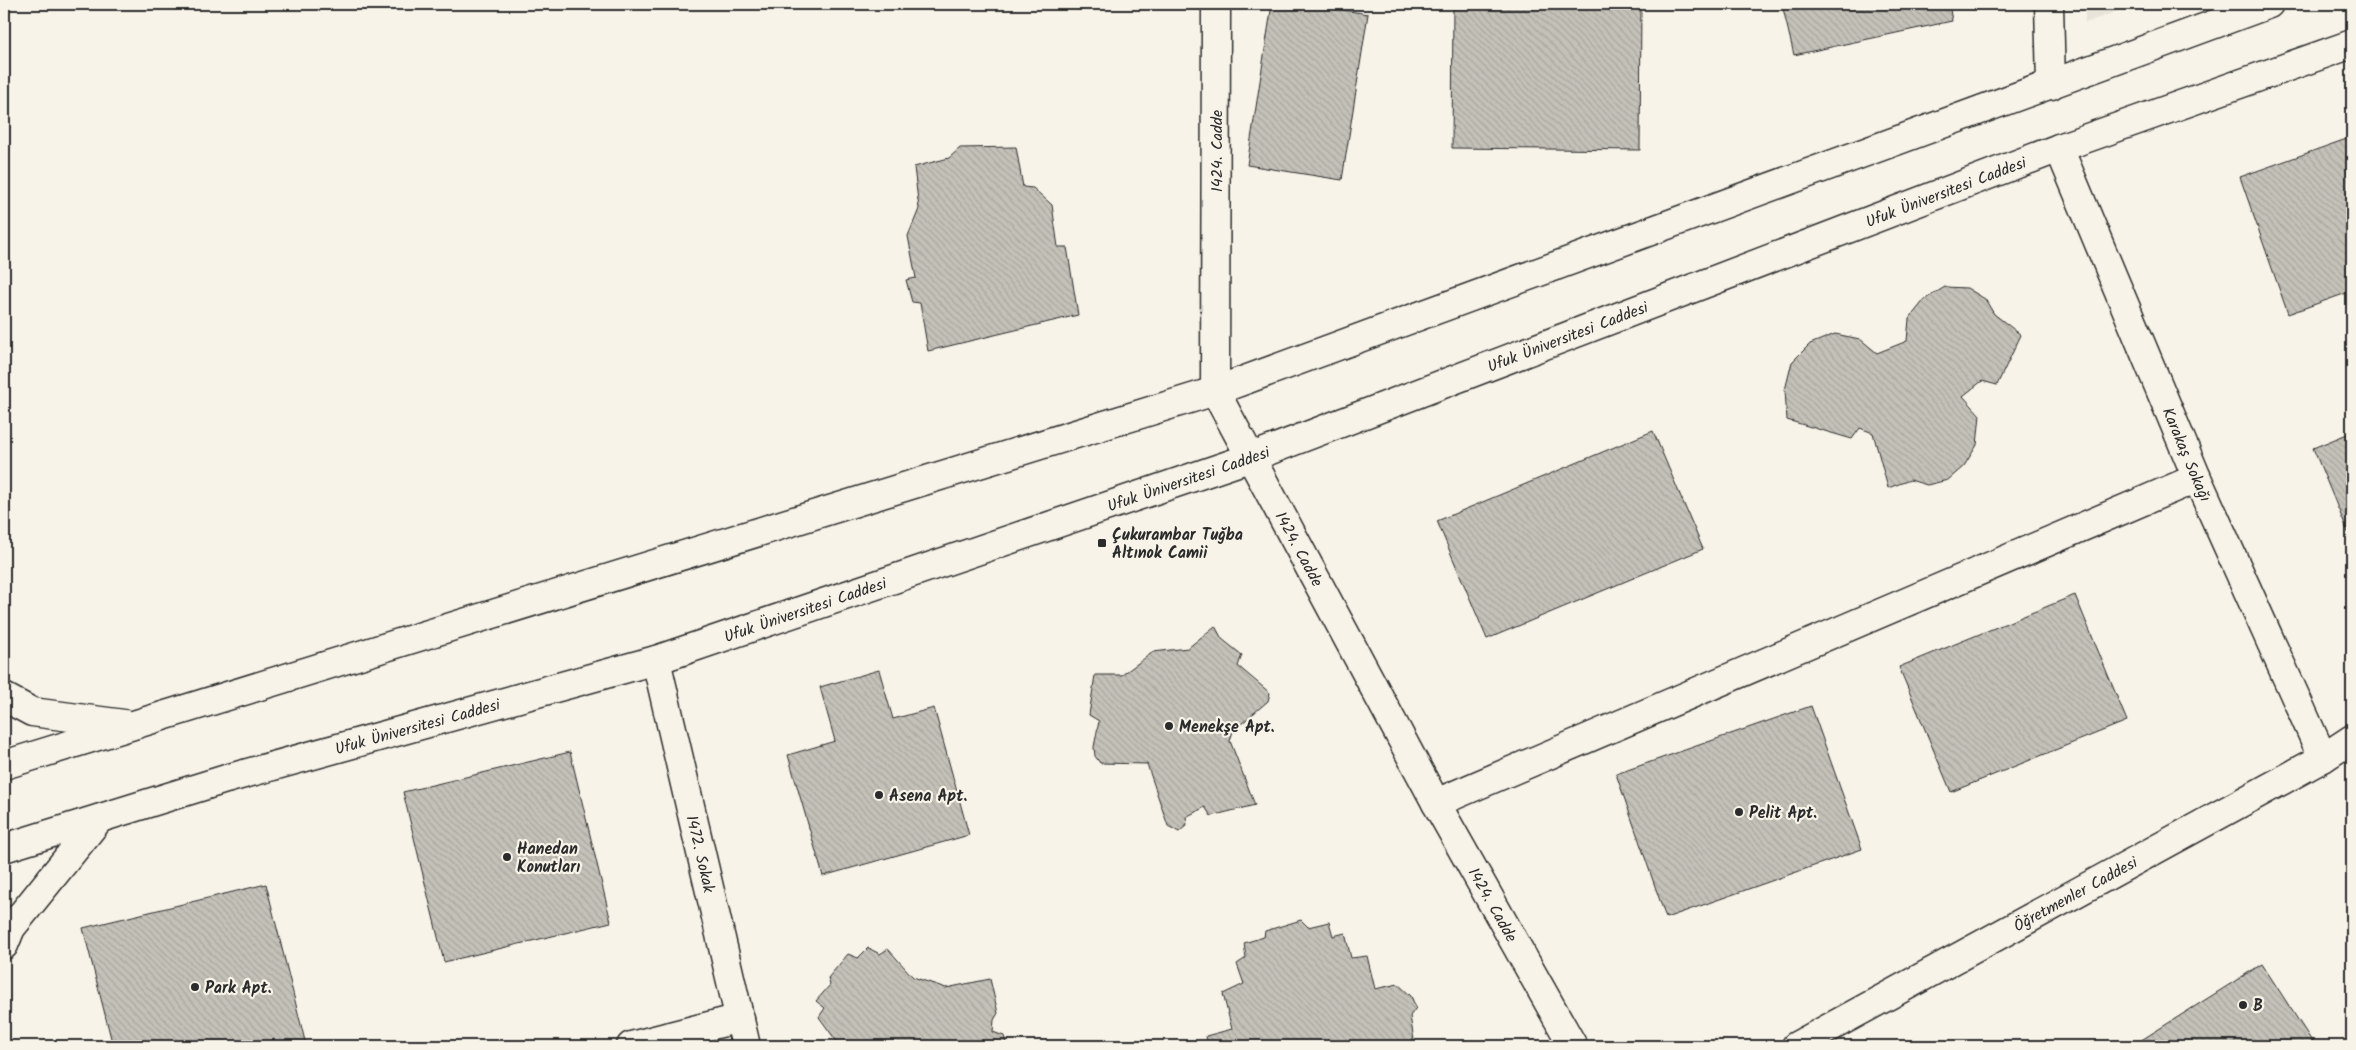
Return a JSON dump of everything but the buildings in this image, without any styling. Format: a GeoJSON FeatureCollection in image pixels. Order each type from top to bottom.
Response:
{"type":"FeatureCollection","features":[{"type":"Feature","properties":{"kind":"main road","name":"1424. Cadde"},"geometry":{"type":"LineString","coordinates":[[1216,4],[1215,391],[1436,803],[1573,1046]]}},
{"type":"Feature","properties":{"kind":"main road"},"geometry":{"type":"LineString","coordinates":[[2049,4],[2051,85]]}},
{"type":"Feature","properties":{"kind":"main road"},"geometry":{"type":"LineString","coordinates":[[4,765],[1215,391],[2269,4]]}},
{"type":"Feature","properties":{"kind":"main road","name":"Ufuk Üniversitesi Caddesi"},"geometry":{"type":"LineString","coordinates":[[4,848],[226,779],[656,660],[1252,457],[2059,148],[2352,44]]}},
{"type":"Feature","properties":{"kind":"main road","name":"Karakaş Sokağı"},"geometry":{"type":"LineString","coordinates":[[2059,148],[2197,478],[2322,758]]}},
{"type":"Feature","properties":{"kind":"main road"},"geometry":{"type":"LineString","coordinates":[[1436,803],[2197,478]]}},
{"type":"Feature","properties":{"kind":"main road","name":"1472. Sokak"},"geometry":{"type":"LineString","coordinates":[[656,660],[746,1046]]}},
{"type":"Feature","properties":{"kind":"main road"},"geometry":{"type":"LineString","coordinates":[[4,697],[32,712],[133,725]]}},
{"type":"Feature","properties":{"kind":"main road","name":"Öğretmenler Caddesi"},"geometry":{"type":"LineString","coordinates":[[1796,1046],[2322,758],[2352,739]]}},
{"type":"Feature","properties":{"kind":"main road"},"geometry":{"type":"LineString","coordinates":[[4,945],[11,928],[99,819]]}},
{"type":"Feature","properties":{"kind":"main road"},"geometry":{"type":"LineString","coordinates":[[631,1046],[740,1018]]}},
{"type":"Feature","properties":{"kind":"shaded area"},"geometry":{"type":"Polygon","coordinates":[[[2085,4],[2137,4],[2085,23],[2085,4]]]}},
{"type":"Feature","properties":{"kind":"place","name":"Çukurambar Tuğba Altınok Camii"},"geometry":{"type":"Point","coordinates":[1102,543]}},
{"type":"Feature","properties":{"kind":"place","name":"Menekşe Apt."},"geometry":{"type":"Point","coordinates":[1169,726]}},
{"type":"Feature","properties":{"kind":"place","name":"Asena Apt."},"geometry":{"type":"Point","coordinates":[879,795]}},
{"type":"Feature","properties":{"kind":"place","name":"Pelit Apt."},"geometry":{"type":"Point","coordinates":[1739,812]}},
{"type":"Feature","properties":{"kind":"place","name":"Hanedan Konutları"},"geometry":{"type":"Point","coordinates":[507,857]}},
{"type":"Feature","properties":{"kind":"place","name":"Park Apt."},"geometry":{"type":"Point","coordinates":[195,987]}},
{"type":"Feature","properties":{"kind":"place","name":"B"},"geometry":{"type":"Point","coordinates":[2243,1005]}}]}
